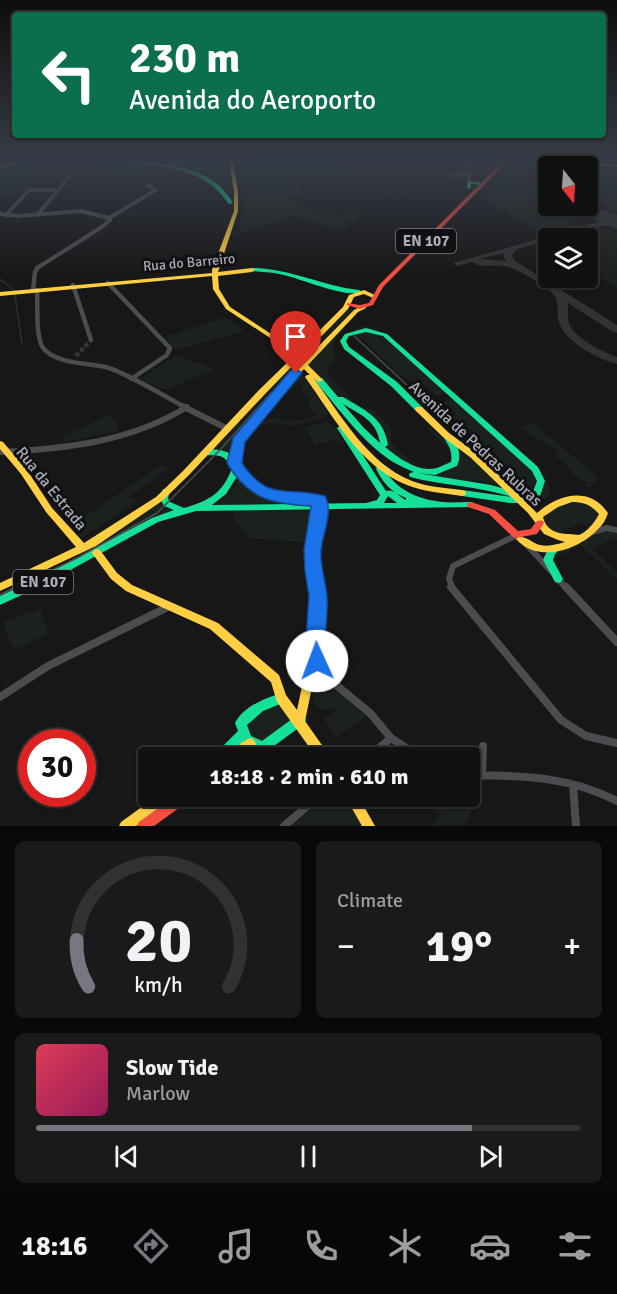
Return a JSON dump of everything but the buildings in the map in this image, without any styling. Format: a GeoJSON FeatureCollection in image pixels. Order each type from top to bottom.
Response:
{"type":"FeatureCollection","features":[{"type":"Feature","properties":{"kind":"main road"},"geometry":{"type":"LineString","coordinates":[[231,200],[229,222],[210,272],[211,290],[223,308],[291,354]]}},
{"type":"Feature","properties":{"kind":"main road"},"geometry":{"type":"LineString","coordinates":[[235,200],[236,208],[215,274],[215,286],[219,297],[236,314],[278,339],[381,456],[403,471],[438,481],[487,484],[516,495]]}},
{"type":"Feature","properties":{"kind":"main road","name":"EN 107"},"geometry":{"type":"LineString","coordinates":[[375,297],[381,286],[458,200]]}},
{"type":"Feature","properties":{"kind":"main road"},"geometry":{"type":"LineString","coordinates":[[363,292],[374,289],[465,200]]}},
{"type":"Feature","properties":{"kind":"main road","name":"Rua do Barreiro"},"geometry":{"type":"LineString","coordinates":[[0,294],[73,285],[263,270],[306,278],[348,298],[356,307],[364,307]]}},
{"type":"Feature","properties":{"kind":"main road"},"geometry":{"type":"LineString","coordinates":[[197,508],[224,492],[236,466],[238,441],[288,381],[356,311],[373,302],[375,297],[363,292]]}},
{"type":"Feature","properties":{"kind":"main road","name":"EN 107"},"geometry":{"type":"LineString","coordinates":[[0,587],[122,525],[166,491],[205,454],[348,298],[363,292]]}},
{"type":"Feature","properties":{"kind":"main road","name":"Avenida de Pedras Rubras"},"geometry":{"type":"LineString","coordinates":[[320,387],[358,441],[385,469],[411,483],[462,493],[522,500],[537,494],[542,483],[535,469],[385,334],[366,330],[347,335],[344,346],[394,384],[446,435],[473,455],[516,495],[539,522]]}},
{"type":"Feature","properties":{"kind":"main road"},"geometry":{"type":"LineString","coordinates":[[320,387],[373,440],[397,461],[411,469],[433,472],[455,464],[459,458],[458,450],[446,435]]}},
{"type":"Feature","properties":{"kind":"main road"},"geometry":{"type":"LineString","coordinates":[[320,387],[376,421],[384,434],[384,445]]}},
{"type":"Feature","properties":{"kind":"main road"},"geometry":{"type":"LineString","coordinates":[[320,387],[384,497],[380,502],[369,505]]}},
{"type":"Feature","properties":{"kind":"main road","name":"Rua da Estrada"},"geometry":{"type":"LineString","coordinates":[[0,444],[3,452],[24,472],[49,510],[82,547]]}},
{"type":"Feature","properties":{"kind":"main road"},"geometry":{"type":"LineString","coordinates":[[205,454],[224,452],[250,484],[270,496],[354,505],[408,501],[484,507],[501,519],[518,537],[539,549],[556,548]]}},
{"type":"Feature","properties":{"kind":"main road"},"geometry":{"type":"LineString","coordinates":[[380,469],[382,476],[392,488],[408,501]]}},
{"type":"Feature","properties":{"kind":"main road"},"geometry":{"type":"LineString","coordinates":[[376,482],[408,501]]}},
{"type":"Feature","properties":{"kind":"main road"},"geometry":{"type":"LineString","coordinates":[[166,491],[164,498],[167,504],[177,510],[187,510]]}},
{"type":"Feature","properties":{"kind":"main road"},"geometry":{"type":"LineString","coordinates":[[518,537],[532,533],[539,522],[539,516],[545,510],[567,499],[587,498],[600,506],[604,517],[597,528],[551,552],[549,560],[558,579]]}},
{"type":"Feature","properties":{"kind":"main road"},"geometry":{"type":"LineString","coordinates":[[318,747],[300,720],[281,698],[275,678],[214,626],[129,588],[114,576],[97,553],[159,518],[187,510],[320,503]]}},
{"type":"Feature","properties":{"kind":"main road"},"geometry":{"type":"LineString","coordinates":[[281,698],[271,700],[250,712],[241,723],[242,735],[250,744],[263,747],[300,720],[314,653],[318,596],[313,571],[313,550],[320,503]]}},
{"type":"Feature","properties":{"kind":"main road"},"geometry":{"type":"LineString","coordinates":[[539,522],[547,532],[556,537],[577,538]]}},
{"type":"Feature","properties":{"kind":"main road","name":"EN 107"},"geometry":{"type":"LineString","coordinates":[[0,601],[35,586],[97,553]]}},
{"type":"Feature","properties":{"kind":"main road"},"geometry":{"type":"LineString","coordinates":[[230,747],[242,735]]}},
{"type":"Feature","properties":{"kind":"main road"},"geometry":{"type":"LineString","coordinates":[[247,747],[250,744]]}},
{"type":"Feature","properties":{"kind":"main road"},"geometry":{"type":"LineString","coordinates":[[125,826],[153,807]]}},
{"type":"Feature","properties":{"kind":"main road"},"geometry":{"type":"LineString","coordinates":[[143,826],[170,807]]}},
{"type":"Feature","properties":{"kind":"main road"},"geometry":{"type":"LineString","coordinates":[[358,807],[369,826]]}},
{"type":"Feature","properties":{"kind":"street"},"geometry":{"type":"LineString","coordinates":[[6,215],[20,200]]}},
{"type":"Feature","properties":{"kind":"street"},"geometry":{"type":"LineString","coordinates":[[38,214],[49,200]]}},
{"type":"Feature","properties":{"kind":"street"},"geometry":{"type":"LineString","coordinates":[[143,200],[110,218],[102,227],[39,265],[35,272],[35,290],[40,344],[53,356],[74,358],[109,368],[228,429]]}},
{"type":"Feature","properties":{"kind":"street"},"geometry":{"type":"LineString","coordinates":[[0,214],[81,211],[110,218]]}},
{"type":"Feature","properties":{"kind":"street"},"geometry":{"type":"LineString","coordinates":[[108,283],[170,348],[167,355],[131,379]]}},
{"type":"Feature","properties":{"kind":"street"},"geometry":{"type":"LineString","coordinates":[[73,285],[91,340]]}},
{"type":"Feature","properties":{"kind":"street"},"geometry":{"type":"LineString","coordinates":[[3,452],[68,446],[123,435],[160,425],[187,408]]}},
{"type":"Feature","properties":{"kind":"street"},"geometry":{"type":"LineString","coordinates":[[586,534],[600,530],[617,530]]}},
{"type":"Feature","properties":{"kind":"street"},"geometry":{"type":"LineString","coordinates":[[617,642],[518,537],[453,566],[449,579],[451,587],[561,720],[586,736],[617,743]]}},
{"type":"Feature","properties":{"kind":"street"},"geometry":{"type":"LineString","coordinates":[[0,697],[48,666],[168,607]]}},
{"type":"Feature","properties":{"kind":"street"},"geometry":{"type":"LineString","coordinates":[[314,653],[330,680],[370,713],[391,738],[405,747]]}},
{"type":"Feature","properties":{"kind":"street"},"geometry":{"type":"LineString","coordinates":[[380,747],[391,738]]}},
{"type":"Feature","properties":{"kind":"street"},"geometry":{"type":"LineString","coordinates":[[483,746],[487,775]]}},
{"type":"Feature","properties":{"kind":"street"},"geometry":{"type":"LineString","coordinates":[[480,775],[529,775],[598,791],[617,801]]}},
{"type":"Feature","properties":{"kind":"street"},"geometry":{"type":"LineString","coordinates":[[573,785],[576,826]]}},
{"type":"Feature","properties":{"kind":"street"},"geometry":{"type":"LineString","coordinates":[[284,826],[306,807]]}},
{"type":"Feature","properties":{"kind":"shaded area"},"geometry":{"type":"Polygon","coordinates":[[[244,200],[290,200],[329,215],[344,218],[350,213],[358,215],[354,219],[346,219],[350,225],[337,229],[294,215],[236,235],[245,210],[244,200]]]}},
{"type":"Feature","properties":{"kind":"shaded area"},"geometry":{"type":"Polygon","coordinates":[[[484,200],[538,200],[538,216],[581,216],[560,228],[538,228],[538,232],[484,200]]]}},
{"type":"Feature","properties":{"kind":"shaded area"},"geometry":{"type":"Polygon","coordinates":[[[600,200],[617,200],[617,213],[609,211],[600,200]]]}},
{"type":"Feature","properties":{"kind":"shaded area"},"geometry":{"type":"Polygon","coordinates":[[[598,230],[617,232],[617,288],[598,277],[598,230]]]}},
{"type":"Feature","properties":{"kind":"shaded area"},"geometry":{"type":"Polygon","coordinates":[[[348,309],[353,311],[287,379],[233,453],[211,450],[291,364],[348,309]]]}},
{"type":"Feature","properties":{"kind":"shaded area"},"geometry":{"type":"Polygon","coordinates":[[[225,317],[245,331],[176,350],[164,337],[225,317]]]}},
{"type":"Feature","properties":{"kind":"shaded area"},"geometry":{"type":"Polygon","coordinates":[[[365,326],[375,329],[446,392],[445,394],[437,396],[424,385],[405,379],[370,346],[352,334],[355,329],[365,326]]]}},
{"type":"Feature","properties":{"kind":"shaded area"},"geometry":{"type":"Polygon","coordinates":[[[337,335],[333,349],[336,360],[327,367],[328,374],[358,406],[375,411],[391,428],[391,442],[404,455],[426,468],[403,460],[387,448],[387,435],[381,423],[338,395],[308,365],[337,335]]]}},
{"type":"Feature","properties":{"kind":"shaded area"},"geometry":{"type":"Polygon","coordinates":[[[175,355],[216,369],[165,390],[140,379],[175,355]]]}},
{"type":"Feature","properties":{"kind":"shaded area"},"geometry":{"type":"Polygon","coordinates":[[[301,372],[329,415],[292,426],[271,423],[257,426],[260,422],[273,417],[295,420],[318,415],[316,412],[313,413],[309,398],[301,390],[304,388],[298,383],[293,383],[301,372]]]}},
{"type":"Feature","properties":{"kind":"shaded area"},"geometry":{"type":"Polygon","coordinates":[[[447,399],[454,399],[546,481],[551,489],[547,498],[535,501],[522,498],[458,441],[461,440],[444,424],[466,440],[516,488],[518,487],[474,445],[452,416],[456,414],[443,402],[447,399]]]}},
{"type":"Feature","properties":{"kind":"shaded area"},"geometry":{"type":"Polygon","coordinates":[[[109,415],[119,431],[64,442],[63,436],[109,415]]]}},
{"type":"Feature","properties":{"kind":"shaded area"},"geometry":{"type":"Polygon","coordinates":[[[327,422],[334,427],[343,441],[336,443],[334,440],[315,445],[305,427],[327,422]]]}},
{"type":"Feature","properties":{"kind":"shaded area"},"geometry":{"type":"Polygon","coordinates":[[[533,423],[594,474],[597,479],[589,488],[581,485],[588,482],[579,479],[556,457],[559,452],[521,428],[533,423]]]}},
{"type":"Feature","properties":{"kind":"shaded area"},"geometry":{"type":"Polygon","coordinates":[[[430,427],[451,445],[455,457],[447,464],[436,468],[451,458],[450,450],[427,428],[430,427]]]}},
{"type":"Feature","properties":{"kind":"shaded area"},"geometry":{"type":"Polygon","coordinates":[[[458,447],[473,457],[501,487],[484,481],[447,480],[420,474],[438,474],[454,467],[462,459],[458,447]]]}},
{"type":"Feature","properties":{"kind":"shaded area"},"geometry":{"type":"Polygon","coordinates":[[[161,465],[171,467],[130,496],[137,501],[82,538],[71,526],[161,465]]]}},
{"type":"Feature","properties":{"kind":"shaded area"},"geometry":{"type":"Polygon","coordinates":[[[240,478],[260,494],[285,501],[306,503],[216,505],[229,495],[240,478]]]}},
{"type":"Feature","properties":{"kind":"shaded area"},"geometry":{"type":"Polygon","coordinates":[[[161,498],[165,507],[174,511],[80,558],[77,553],[161,498]]]}},
{"type":"Feature","properties":{"kind":"shaded area"},"geometry":{"type":"Polygon","coordinates":[[[584,499],[602,512],[596,524],[589,528],[581,523],[559,533],[545,525],[543,520],[545,515],[554,507],[584,499]]]}},
{"type":"Feature","properties":{"kind":"shaded area"},"geometry":{"type":"Polygon","coordinates":[[[236,511],[307,511],[314,516],[308,543],[250,538],[232,516],[236,511]]]}},
{"type":"Feature","properties":{"kind":"shaded area"},"geometry":{"type":"Polygon","coordinates":[[[604,531],[617,533],[617,541],[614,538],[593,549],[617,572],[617,579],[580,545],[552,559],[553,555],[582,538],[604,531]]]}},
{"type":"Feature","properties":{"kind":"shaded area"},"geometry":{"type":"Polygon","coordinates":[[[40,609],[49,633],[15,650],[10,644],[4,622],[40,609]]]}},
{"type":"Feature","properties":{"kind":"shaded area"},"geometry":{"type":"Polygon","coordinates":[[[321,675],[326,685],[348,698],[368,715],[336,737],[324,719],[335,711],[331,708],[325,711],[319,708],[312,697],[314,676],[321,675]]]}},
{"type":"Feature","properties":{"kind":"shaded area"},"geometry":{"type":"Polygon","coordinates":[[[272,705],[283,706],[288,714],[289,722],[272,737],[261,742],[251,738],[247,730],[251,719],[272,705]]]}},
{"type":"Feature","properties":{"kind":"shaded area"},"geometry":{"type":"Polygon","coordinates":[[[314,807],[352,807],[367,826],[291,826],[314,807]]]}},
{"type":"Feature","properties":{"kind":"shaded area"},"geometry":{"type":"Polygon","coordinates":[[[430,807],[474,807],[464,826],[433,826],[441,814],[430,807]]]}},
{"type":"Feature","properties":{"kind":"waterway"},"geometry":{"type":"LineString","coordinates":[[0,279],[14,290]]}},
{"type":"Feature","properties":{"kind":"waterway"},"geometry":{"type":"LineString","coordinates":[[15,295],[22,344]]}},
{"type":"Feature","properties":{"kind":"taxiway"},"geometry":{"type":"LineString","coordinates":[[514,247],[617,219]]}},
{"type":"Feature","properties":{"kind":"taxiway"},"geometry":{"type":"LineString","coordinates":[[457,263],[514,247]]}},
{"type":"Feature","properties":{"kind":"taxiway"},"geometry":{"type":"LineString","coordinates":[[514,247],[507,255],[512,263],[617,330]]}},
{"type":"Feature","properties":{"kind":"taxiway"},"geometry":{"type":"LineString","coordinates":[[476,262],[515,266]]}},
{"type":"Feature","properties":{"kind":"taxiway"},"geometry":{"type":"LineString","coordinates":[[557,292],[562,300],[564,323],[572,334],[587,346],[617,361]]}},
{"type":"Feature","properties":{"kind":"runway"},"geometry":{"type":"LineString","coordinates":[[598,214],[617,223]]}},
{"type":"Feature","properties":{"kind":"tunnel"},"geometry":{"type":"LineString","coordinates":[[76,356],[91,340]]}},
{"type":"Feature","properties":{"kind":"tram line"},"geometry":{"type":"LineString","coordinates":[[353,335],[517,487]]}},
{"type":"Feature","properties":{"kind":"tram line"},"geometry":{"type":"LineString","coordinates":[[13,589],[77,558],[157,513],[219,451],[271,393]]}},
{"type":"Feature","properties":{"kind":"tram line"},"geometry":{"type":"LineString","coordinates":[[0,595],[16,587]]}},
{"type":"Feature","properties":{"kind":"traffic: fast"},"geometry":{"type":"LineString","coordinates":[[228,200],[231,203]]}},
{"type":"Feature","properties":{"kind":"traffic: fast"},"geometry":{"type":"LineString","coordinates":[[252,270],[279,272],[359,292]]}},
{"type":"Feature","properties":{"kind":"traffic: fast"},"geometry":{"type":"LineString","coordinates":[[419,409],[394,384],[346,348],[343,341],[347,335],[366,330],[385,335],[535,469],[541,481],[537,494],[522,500],[462,493]]}},
{"type":"Feature","properties":{"kind":"traffic: fast"},"geometry":{"type":"LineString","coordinates":[[319,380],[379,447],[397,461],[416,470],[435,472],[454,464],[456,452],[446,435]]}},
{"type":"Feature","properties":{"kind":"traffic: fast"},"geometry":{"type":"LineString","coordinates":[[340,399],[375,422],[380,428],[384,445]]}},
{"type":"Feature","properties":{"kind":"traffic: fast"},"geometry":{"type":"LineString","coordinates":[[341,428],[384,495],[380,502],[369,505]]}},
{"type":"Feature","properties":{"kind":"traffic: fast"},"geometry":{"type":"LineString","coordinates":[[0,601],[155,520],[202,506],[216,498],[228,485],[236,468],[231,459],[224,454],[205,453]]}},
{"type":"Feature","properties":{"kind":"traffic: fast"},"geometry":{"type":"LineString","coordinates":[[236,468],[255,486],[275,495],[323,500]]}},
{"type":"Feature","properties":{"kind":"traffic: fast"},"geometry":{"type":"LineString","coordinates":[[380,469],[390,484],[403,494],[437,504]]}},
{"type":"Feature","properties":{"kind":"traffic: fast"},"geometry":{"type":"LineString","coordinates":[[413,475],[491,488],[516,495]]}},
{"type":"Feature","properties":{"kind":"traffic: fast"},"geometry":{"type":"LineString","coordinates":[[166,491],[164,498],[167,504],[181,510]]}},
{"type":"Feature","properties":{"kind":"traffic: fast"},"geometry":{"type":"LineString","coordinates":[[389,493],[405,504],[411,502],[410,498]]}},
{"type":"Feature","properties":{"kind":"traffic: fast"},"geometry":{"type":"LineString","coordinates":[[197,508],[471,505]]}},
{"type":"Feature","properties":{"kind":"traffic: fast"},"geometry":{"type":"LineString","coordinates":[[556,548],[551,552],[548,560],[558,579]]}},
{"type":"Feature","properties":{"kind":"traffic: fast"},"geometry":{"type":"LineString","coordinates":[[281,698],[259,707],[241,723],[247,740],[263,747],[300,720]]}},
{"type":"Feature","properties":{"kind":"traffic: fast"},"geometry":{"type":"LineString","coordinates":[[230,747],[242,735]]}},
{"type":"Feature","properties":{"kind":"traffic: slow"},"geometry":{"type":"LineString","coordinates":[[236,200],[236,211],[215,270],[216,289],[228,308],[286,346],[319,380]]}},
{"type":"Feature","properties":{"kind":"traffic: slow"},"geometry":{"type":"LineString","coordinates":[[0,294],[252,270]]}},
{"type":"Feature","properties":{"kind":"traffic: slow"},"geometry":{"type":"LineString","coordinates":[[0,587],[93,543],[159,499],[346,308],[351,296],[364,292],[375,297]]}},
{"type":"Feature","properties":{"kind":"traffic: slow"},"geometry":{"type":"LineString","coordinates":[[235,463],[238,441],[243,434],[288,381],[356,311],[364,307]]}},
{"type":"Feature","properties":{"kind":"traffic: slow"},"geometry":{"type":"LineString","coordinates":[[309,377],[350,434],[374,460],[388,471],[417,485],[462,493]]}},
{"type":"Feature","properties":{"kind":"traffic: slow"},"geometry":{"type":"LineString","coordinates":[[419,409],[446,435],[473,455],[531,511],[547,532],[561,538],[577,538]]}},
{"type":"Feature","properties":{"kind":"traffic: slow"},"geometry":{"type":"LineString","coordinates":[[0,444],[24,472],[49,510],[82,547]]}},
{"type":"Feature","properties":{"kind":"traffic: slow"},"geometry":{"type":"LineString","coordinates":[[521,539],[539,548],[560,547],[587,534],[595,527],[604,513],[589,501],[572,499],[547,510],[539,516],[539,521]]}},
{"type":"Feature","properties":{"kind":"traffic: slow"},"geometry":{"type":"LineString","coordinates":[[300,720],[314,653],[318,596],[313,550],[319,516],[319,500]]}},
{"type":"Feature","properties":{"kind":"traffic: slow"},"geometry":{"type":"LineString","coordinates":[[97,553],[114,576],[129,588],[214,626],[275,679],[281,698],[317,747]]}},
{"type":"Feature","properties":{"kind":"traffic: slow"},"geometry":{"type":"LineString","coordinates":[[247,747],[250,744]]}},
{"type":"Feature","properties":{"kind":"traffic: slow"},"geometry":{"type":"LineString","coordinates":[[125,826],[153,807]]}},
{"type":"Feature","properties":{"kind":"traffic: slow"},"geometry":{"type":"LineString","coordinates":[[358,807],[369,826]]}},
{"type":"Feature","properties":{"kind":"traffic: jam"},"geometry":{"type":"LineString","coordinates":[[349,304],[360,307],[371,304],[381,286],[467,200]]}},
{"type":"Feature","properties":{"kind":"traffic: jam"},"geometry":{"type":"LineString","coordinates":[[471,505],[492,512],[516,535],[534,532],[540,523]]}},
{"type":"Feature","properties":{"kind":"traffic: jam"},"geometry":{"type":"LineString","coordinates":[[143,826],[170,807]]}},
{"type":"Feature","properties":{"kind":"route"},"geometry":{"type":"LineString","coordinates":[[296,373],[238,441],[235,463],[236,468],[250,484],[270,496],[319,500],[319,516],[313,550],[313,571],[318,596],[314,653],[317,661]]}}]}
